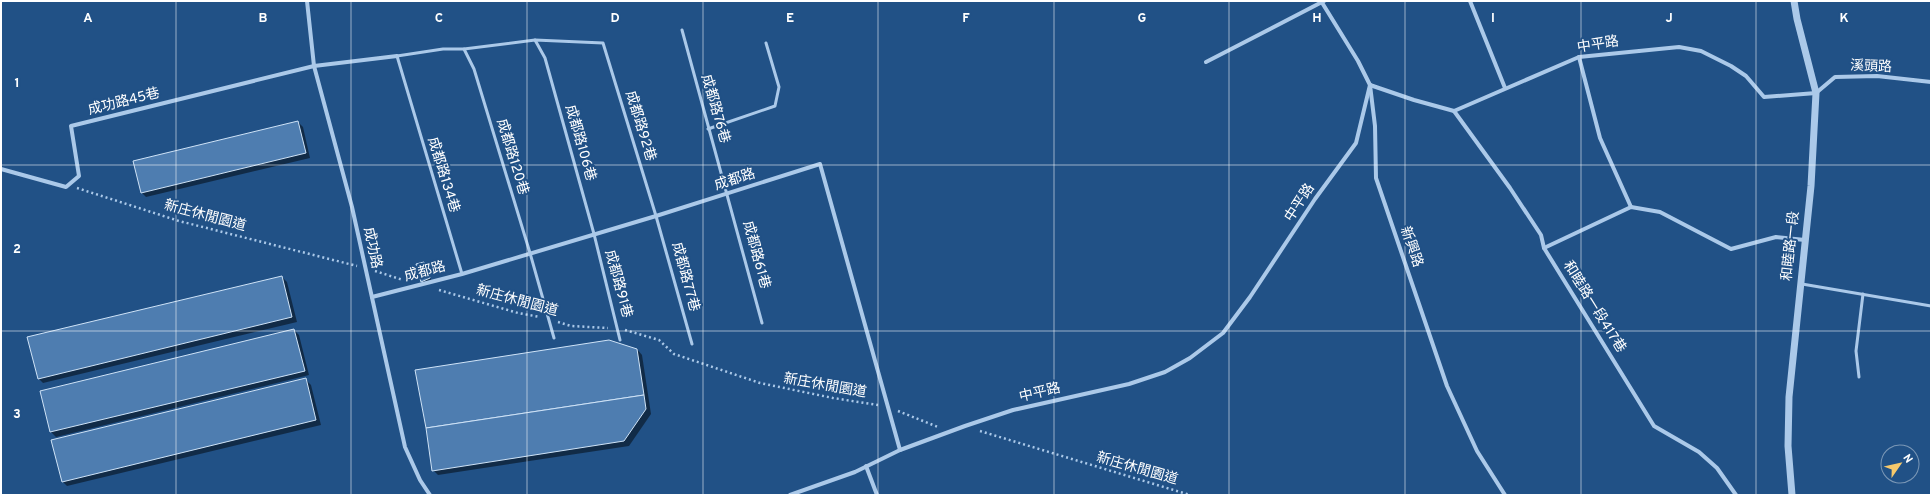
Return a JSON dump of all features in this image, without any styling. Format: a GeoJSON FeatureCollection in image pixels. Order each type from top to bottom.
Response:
{"type":"FeatureCollection","features":[{"type":"Feature","properties":{"kind":"street","name":"成功路"},"geometry":{"type":"LineString","coordinates":[[307,1],[314,66],[352,207],[405,447],[420,480],[430,495]]}},
{"type":"Feature","properties":{"kind":"street"},"geometry":{"type":"LineString","coordinates":[[1206,62],[1322,1]]}},
{"type":"Feature","properties":{"kind":"street","name":"新興路"},"geometry":{"type":"LineString","coordinates":[[1322,1],[1358,61],[1370,85],[1375,126],[1376,178],[1447,386],[1476,451],[1505,495]]}},
{"type":"Feature","properties":{"kind":"street"},"geometry":{"type":"LineString","coordinates":[[1470,1],[1505,88]]}},
{"type":"Feature","properties":{"kind":"street","name":"和睦路一段"},"geometry":{"type":"LineString","coordinates":[[1792,495],[1788,446],[1789,397],[1811,186],[1816,93],[1797,19],[1794,1]]}},
{"type":"Feature","properties":{"kind":"street","name":"中平路"},"geometry":{"type":"LineString","coordinates":[[1454,111],[1579,57],[1679,47],[1701,51],[1731,66],[1746,76],[1764,97],[1816,93]]}},
{"type":"Feature","properties":{"kind":"street"},"geometry":{"type":"LineString","coordinates":[[314,66],[397,56]]}},
{"type":"Feature","properties":{"kind":"street"},"geometry":{"type":"LineString","coordinates":[[1579,57],[1600,138],[1631,207]]}},
{"type":"Feature","properties":{"kind":"street","name":"成功路45巷"},"geometry":{"type":"LineString","coordinates":[[1,169],[66,187],[79,176],[71,126],[314,66]]}},
{"type":"Feature","properties":{"kind":"street","name":"溪頭路"},"geometry":{"type":"LineString","coordinates":[[1816,93],[1835,77],[1877,76],[1931,82]]}},
{"type":"Feature","properties":{"kind":"street"},"geometry":{"type":"LineString","coordinates":[[1370,85],[1414,100],[1454,111]]}},
{"type":"Feature","properties":{"kind":"street","name":"中平路"},"geometry":{"type":"LineString","coordinates":[[790,495],[855,472],[900,450],[965,426],[1013,410],[1129,384],[1165,372],[1190,358],[1223,333],[1250,298],[1315,199],[1356,143],[1370,85]]}},
{"type":"Feature","properties":{"kind":"street","name":"和睦路一段417巷"},"geometry":{"type":"LineString","coordinates":[[1454,111],[1541,236],[1544,248],[1654,426],[1699,452],[1716,468],[1736,495]]}},
{"type":"Feature","properties":{"kind":"street","name":"成都路"},"geometry":{"type":"LineString","coordinates":[[372,297],[462,274],[530,252],[728,194],[820,164],[900,450]]}},
{"type":"Feature","properties":{"kind":"street"},"geometry":{"type":"LineString","coordinates":[[1544,248],[1631,207],[1660,212],[1731,249],[1776,237],[1805,240]]}},
{"type":"Feature","properties":{"kind":"street"},"geometry":{"type":"LineString","coordinates":[[866,466],[877,495]]}},
{"type":"Feature","properties":{"kind":"lane","name":"成都路76巷"},"geometry":{"type":"LineString","coordinates":[[682,30],[708,129],[728,194]]}},
{"type":"Feature","properties":{"kind":"lane"},"geometry":{"type":"LineString","coordinates":[[397,56],[442,49],[464,49],[535,40]]}},
{"type":"Feature","properties":{"kind":"lane","name":"成都路92巷"},"geometry":{"type":"LineString","coordinates":[[535,40],[603,43],[656,216]]}},
{"type":"Feature","properties":{"kind":"lane","name":"成都路106巷"},"geometry":{"type":"LineString","coordinates":[[535,40],[545,58],[594,234]]}},
{"type":"Feature","properties":{"kind":"lane"},"geometry":{"type":"LineString","coordinates":[[708,129],[775,106],[779,87],[766,43]]}},
{"type":"Feature","properties":{"kind":"lane","name":"成都路120巷"},"geometry":{"type":"LineString","coordinates":[[464,49],[474,69],[530,252],[554,338]]}},
{"type":"Feature","properties":{"kind":"lane","name":"成都路134巷"},"geometry":{"type":"LineString","coordinates":[[397,56],[462,274]]}},
{"type":"Feature","properties":{"kind":"lane","name":"成都路61巷"},"geometry":{"type":"LineString","coordinates":[[728,194],[762,323]]}},
{"type":"Feature","properties":{"kind":"lane","name":"成都路77巷"},"geometry":{"type":"LineString","coordinates":[[656,216],[692,344]]}},
{"type":"Feature","properties":{"kind":"lane","name":"成都路91巷"},"geometry":{"type":"LineString","coordinates":[[594,234],[620,340]]}},
{"type":"Feature","properties":{"kind":"lane"},"geometry":{"type":"LineString","coordinates":[[1800,284],[1931,306]]}},
{"type":"Feature","properties":{"kind":"lane"},"geometry":{"type":"LineString","coordinates":[[1859,377],[1856,352],[1863,294]]}},
{"type":"Feature","properties":{"kind":"path","name":"新庄休閒園道"},"geometry":{"type":"LineString","coordinates":[[76,187],[179,221],[366,268],[419,285],[518,313],[549,319],[571,326],[618,328],[658,340],[674,354],[760,383],[833,398],[888,407],[950,432]]}},
{"type":"Feature","properties":{"kind":"path","name":"新庄休閒園道"},"geometry":{"type":"LineString","coordinates":[[965,426],[1190,495]]}},
{"type":"Feature","properties":{"kind":"building"},"geometry":{"type":"Polygon","coordinates":[[[298,121],[306,153],[141,193],[133,161],[298,121]]]}},
{"type":"Feature","properties":{"kind":"building"},"geometry":{"type":"Polygon","coordinates":[[[424,262],[430,278],[421,282],[416,264],[424,262]]]}},
{"type":"Feature","properties":{"kind":"building"},"geometry":{"type":"Polygon","coordinates":[[[282,276],[292,317],[38,379],[27,337],[282,276]]]}},
{"type":"Feature","properties":{"kind":"building"},"geometry":{"type":"Polygon","coordinates":[[[294,329],[305,371],[50,432],[40,391],[294,329]]]}},
{"type":"Feature","properties":{"kind":"building"},"geometry":{"type":"Polygon","coordinates":[[[609,340],[637,349],[644,395],[426,428],[415,370],[609,340]]]}},
{"type":"Feature","properties":{"kind":"building"},"geometry":{"type":"Polygon","coordinates":[[[306,378],[316,420],[62,482],[51,440],[306,378]]]}},
{"type":"Feature","properties":{"kind":"building"},"geometry":{"type":"Polygon","coordinates":[[[644,395],[646,409],[624,441],[432,471],[426,428],[644,395]]]}}]}
